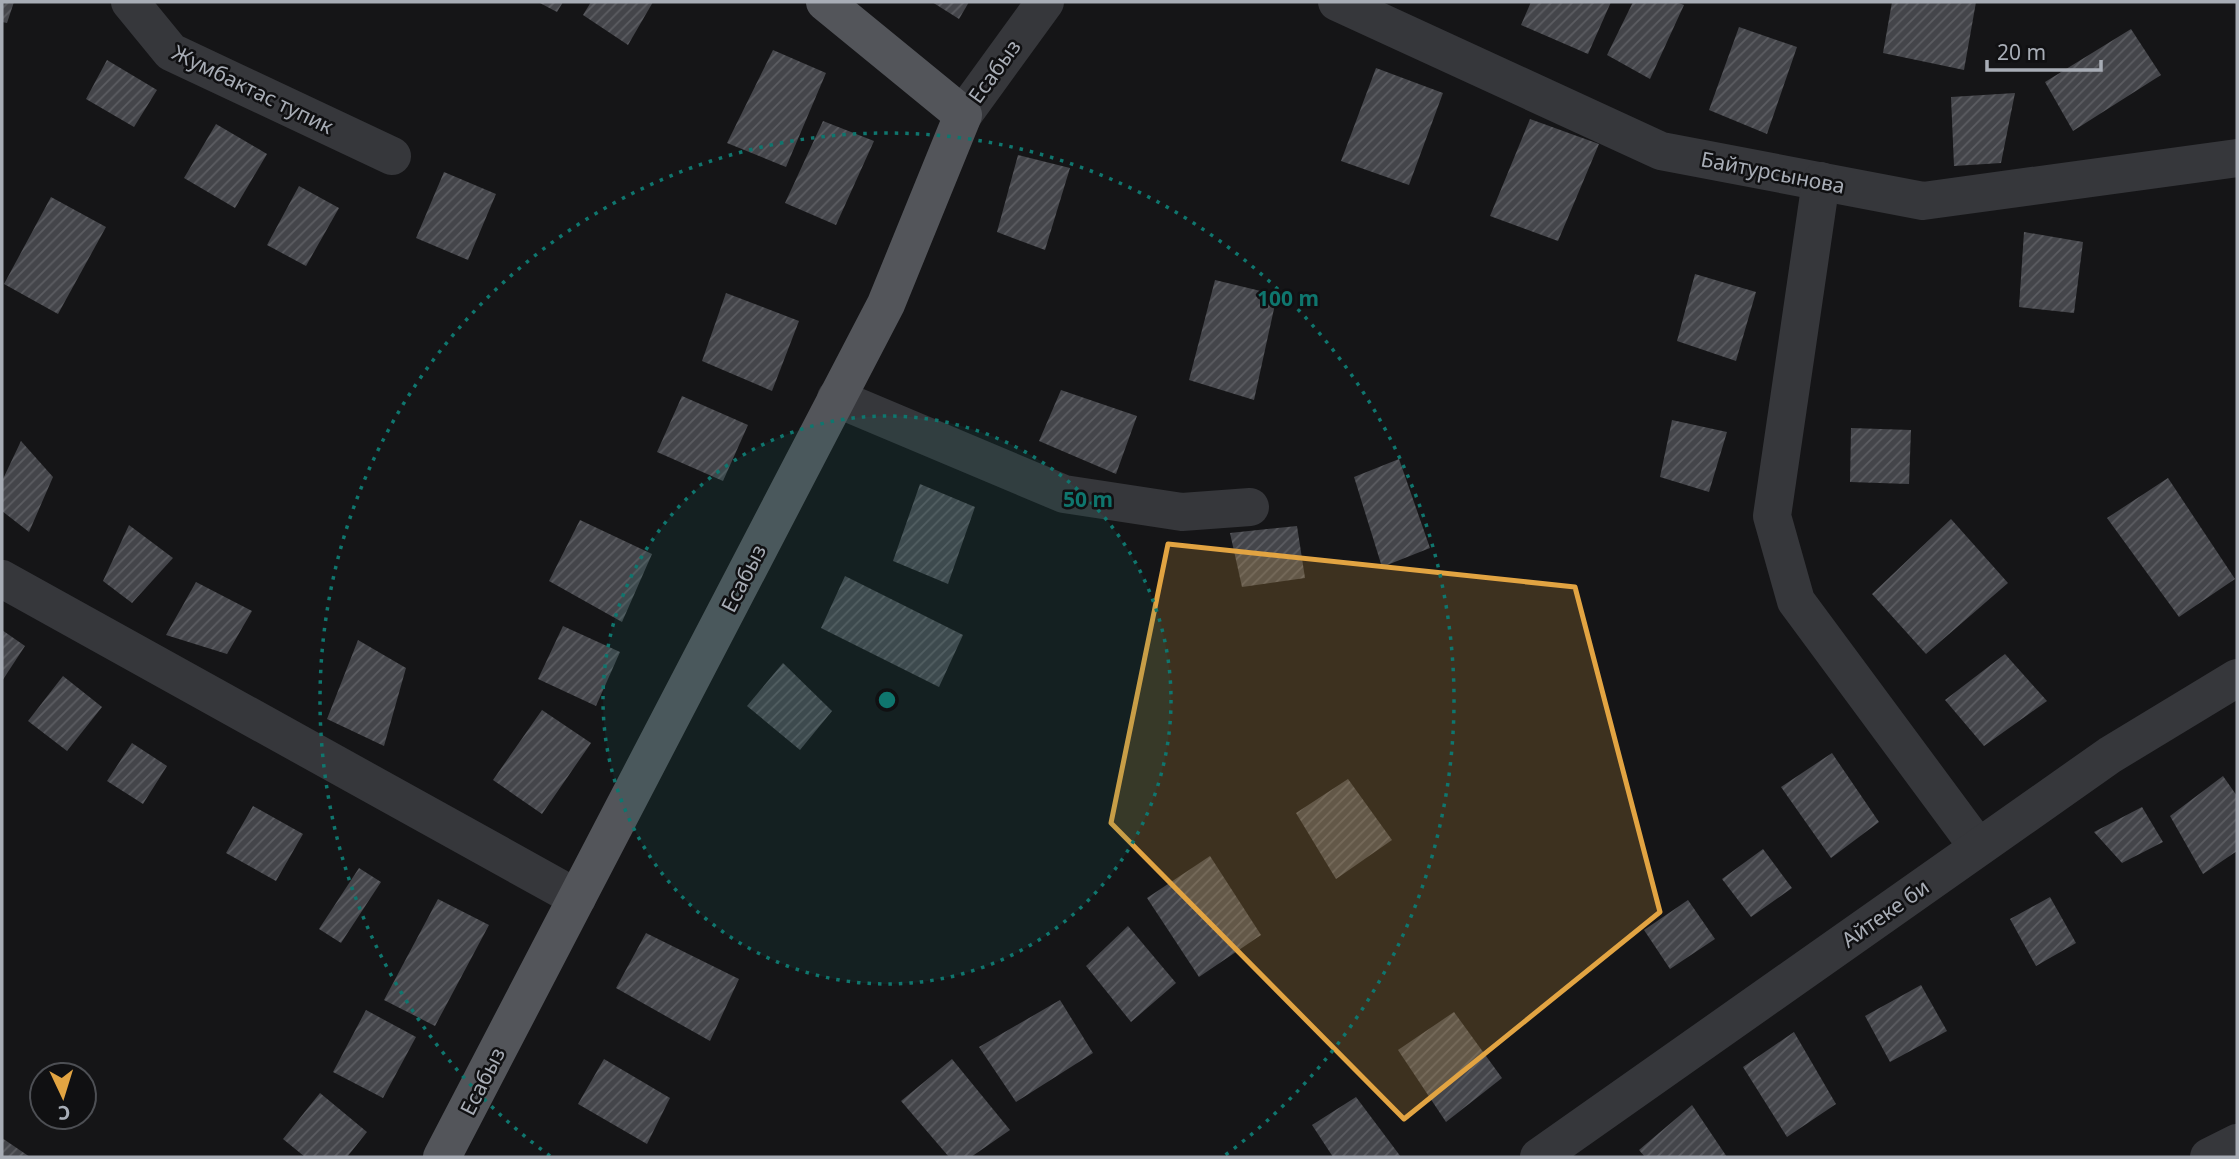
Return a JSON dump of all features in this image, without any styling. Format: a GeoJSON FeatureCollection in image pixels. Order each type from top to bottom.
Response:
{"type":"FeatureCollection","features":[{"type":"Feature","properties":{"kind":"main road"},"geometry":{"type":"LineString","coordinates":[[825,2],[963,115]]}},
{"type":"Feature","properties":{"kind":"main road","name":"Есабыз"},"geometry":{"type":"LineString","coordinates":[[442,1157],[886,304],[963,115]]}},
{"type":"Feature","properties":{"kind":"street","name":"Жумбактас тупик"},"geometry":{"type":"LineString","coordinates":[[130,2],[171,51],[392,156]]}},
{"type":"Feature","properties":{"kind":"street","name":"Есабыз"},"geometry":{"type":"LineString","coordinates":[[963,115],[1045,2]]}},
{"type":"Feature","properties":{"kind":"street","name":"Байтурсынова"},"geometry":{"type":"LineString","coordinates":[[1337,2],[1661,151],[1923,201],[2237,158]]}},
{"type":"Feature","properties":{"kind":"street"},"geometry":{"type":"LineString","coordinates":[[1821,181],[1772,516],[1796,601],[1978,847]]}},
{"type":"Feature","properties":{"kind":"street"},"geometry":{"type":"LineString","coordinates":[[836,398],[1064,494],[1182,512],[1250,508]]}},
{"type":"Feature","properties":{"kind":"street"},"geometry":{"type":"LineString","coordinates":[[2,579],[577,898]]}},
{"type":"Feature","properties":{"kind":"street","name":"Айтеке би"},"geometry":{"type":"LineString","coordinates":[[1539,1157],[2110,755],[2237,678]]}},
{"type":"Feature","properties":{"kind":"street"},"geometry":{"type":"LineString","coordinates":[[2209,1157],[2237,1143]]}},
{"type":"Feature","properties":{"kind":"highlighted area"},"geometry":{"type":"Polygon","coordinates":[[[1168,544],[1575,587],[1660,912],[1404,1119],[1111,823],[1168,544]]]}},
{"type":"Feature","properties":{"kind":"building"},"geometry":{"type":"Polygon","coordinates":[[[2,2],[14,2],[7,23],[2,22],[2,2]]]}},
{"type":"Feature","properties":{"kind":"building"},"geometry":{"type":"Polygon","coordinates":[[[538,2],[563,2],[557,12],[538,2]]]}},
{"type":"Feature","properties":{"kind":"building"},"geometry":{"type":"Polygon","coordinates":[[[591,2],[653,2],[628,45],[583,15],[591,2]]]}},
{"type":"Feature","properties":{"kind":"building"},"geometry":{"type":"Polygon","coordinates":[[[932,2],[969,2],[959,19],[932,2]]]}},
{"type":"Feature","properties":{"kind":"building"},"geometry":{"type":"Polygon","coordinates":[[[1531,2],[1611,2],[1588,54],[1521,25],[1531,2]]]}},
{"type":"Feature","properties":{"kind":"building"},"geometry":{"type":"Polygon","coordinates":[[[1633,2],[1676,2],[1684,5],[1650,79],[1607,55],[1633,2]]]}},
{"type":"Feature","properties":{"kind":"building"},"geometry":{"type":"Polygon","coordinates":[[[1892,2],[1976,2],[1964,70],[1883,53],[1892,2]]]}},
{"type":"Feature","properties":{"kind":"building"},"geometry":{"type":"Polygon","coordinates":[[[1739,27],[1797,47],[1767,134],[1709,110],[1739,27]]]}},
{"type":"Feature","properties":{"kind":"building"},"geometry":{"type":"Polygon","coordinates":[[[2131,29],[2161,75],[2073,131],[2045,82],[2131,29]]]}},
{"type":"Feature","properties":{"kind":"building"},"geometry":{"type":"Polygon","coordinates":[[[773,50],[826,73],[786,167],[727,143],[773,50]]]}},
{"type":"Feature","properties":{"kind":"building"},"geometry":{"type":"Polygon","coordinates":[[[107,60],[157,90],[134,127],[86,99],[107,60]]]}},
{"type":"Feature","properties":{"kind":"building"},"geometry":{"type":"Polygon","coordinates":[[[1376,68],[1443,93],[1409,185],[1341,161],[1376,68]]]}},
{"type":"Feature","properties":{"kind":"building"},"geometry":{"type":"Polygon","coordinates":[[[2015,93],[2001,163],[1954,166],[1951,97],[2015,93]]]}},
{"type":"Feature","properties":{"kind":"building"},"geometry":{"type":"Polygon","coordinates":[[[1530,119],[1599,144],[1558,241],[1490,216],[1530,119]]]}},
{"type":"Feature","properties":{"kind":"building"},"geometry":{"type":"Polygon","coordinates":[[[823,121],[874,141],[836,225],[785,203],[823,121]]]}},
{"type":"Feature","properties":{"kind":"building"},"geometry":{"type":"Polygon","coordinates":[[[216,124],[267,154],[235,208],[184,178],[216,124]]]}},
{"type":"Feature","properties":{"kind":"building"},"geometry":{"type":"Polygon","coordinates":[[[1018,155],[1070,168],[1045,250],[997,232],[1018,155]]]}},
{"type":"Feature","properties":{"kind":"building"},"geometry":{"type":"Polygon","coordinates":[[[444,172],[496,194],[468,260],[416,238],[444,172]]]}},
{"type":"Feature","properties":{"kind":"building"},"geometry":{"type":"Polygon","coordinates":[[[299,186],[339,208],[306,266],[267,245],[299,186]]]}},
{"type":"Feature","properties":{"kind":"building"},"geometry":{"type":"Polygon","coordinates":[[[51,197],[106,227],[58,314],[4,284],[51,197]]]}},
{"type":"Feature","properties":{"kind":"building"},"geometry":{"type":"Polygon","coordinates":[[[2024,232],[2083,242],[2074,313],[2019,307],[2024,232]]]}},
{"type":"Feature","properties":{"kind":"building"},"geometry":{"type":"Polygon","coordinates":[[[1695,274],[1756,292],[1736,361],[1677,341],[1695,274]]]}},
{"type":"Feature","properties":{"kind":"building"},"geometry":{"type":"Polygon","coordinates":[[[1215,280],[1277,295],[1254,400],[1189,380],[1215,280]]]}},
{"type":"Feature","properties":{"kind":"building"},"geometry":{"type":"Polygon","coordinates":[[[726,293],[799,321],[772,391],[702,361],[726,293]]]}},
{"type":"Feature","properties":{"kind":"building"},"geometry":{"type":"Polygon","coordinates":[[[1061,390],[1137,416],[1116,474],[1039,441],[1061,390]]]}},
{"type":"Feature","properties":{"kind":"building"},"geometry":{"type":"Polygon","coordinates":[[[682,396],[748,425],[723,481],[657,452],[682,396]]]}},
{"type":"Feature","properties":{"kind":"building"},"geometry":{"type":"Polygon","coordinates":[[[1672,420],[1727,432],[1709,492],[1660,477],[1672,420]]]}},
{"type":"Feature","properties":{"kind":"building"},"geometry":{"type":"Polygon","coordinates":[[[1851,428],[1911,430],[1909,484],[1850,482],[1851,428]]]}},
{"type":"Feature","properties":{"kind":"building"},"geometry":{"type":"Polygon","coordinates":[[[21,441],[53,477],[29,532],[2,511],[2,481],[21,441]]]}},
{"type":"Feature","properties":{"kind":"building"},"geometry":{"type":"Polygon","coordinates":[[[1399,459],[1430,548],[1382,567],[1354,477],[1399,459]]]}},
{"type":"Feature","properties":{"kind":"building"},"geometry":{"type":"Polygon","coordinates":[[[2168,478],[2235,579],[2179,617],[2107,518],[2168,478]]]}},
{"type":"Feature","properties":{"kind":"building"},"geometry":{"type":"Polygon","coordinates":[[[920,484],[975,507],[948,584],[893,561],[920,484]]]}},
{"type":"Feature","properties":{"kind":"building"},"geometry":{"type":"Polygon","coordinates":[[[1951,519],[2008,583],[1926,654],[1872,594],[1951,519]]]}},
{"type":"Feature","properties":{"kind":"building"},"geometry":{"type":"Polygon","coordinates":[[[580,520],[652,554],[622,622],[549,581],[580,520]]]}},
{"type":"Feature","properties":{"kind":"building"},"geometry":{"type":"Polygon","coordinates":[[[129,525],[173,558],[132,603],[103,581],[129,525]]]}},
{"type":"Feature","properties":{"kind":"building"},"geometry":{"type":"Polygon","coordinates":[[[1297,526],[1305,578],[1242,587],[1230,533],[1297,526]]]}},
{"type":"Feature","properties":{"kind":"building"},"geometry":{"type":"Polygon","coordinates":[[[845,576],[963,635],[939,687],[821,628],[845,576]]]}},
{"type":"Feature","properties":{"kind":"building"},"geometry":{"type":"Polygon","coordinates":[[[196,582],[252,611],[227,654],[166,635],[196,582]]]}},
{"type":"Feature","properties":{"kind":"building"},"geometry":{"type":"Polygon","coordinates":[[[563,626],[620,652],[596,706],[538,679],[563,626]]]}},
{"type":"Feature","properties":{"kind":"building"},"geometry":{"type":"Polygon","coordinates":[[[2,630],[25,646],[2,681],[2,630]]]}},
{"type":"Feature","properties":{"kind":"building"},"geometry":{"type":"Polygon","coordinates":[[[358,640],[406,668],[384,746],[327,719],[358,640]]]}},
{"type":"Feature","properties":{"kind":"building"},"geometry":{"type":"Polygon","coordinates":[[[2005,654],[2047,701],[1984,746],[1945,700],[2005,654]]]}},
{"type":"Feature","properties":{"kind":"building"},"geometry":{"type":"Polygon","coordinates":[[[783,663],[832,711],[800,750],[747,706],[783,663]]]}},
{"type":"Feature","properties":{"kind":"building"},"geometry":{"type":"Polygon","coordinates":[[[63,676],[102,707],[67,751],[28,721],[63,676]]]}},
{"type":"Feature","properties":{"kind":"building"},"geometry":{"type":"Polygon","coordinates":[[[542,710],[591,743],[542,814],[493,780],[542,710]]]}},
{"type":"Feature","properties":{"kind":"building"},"geometry":{"type":"Polygon","coordinates":[[[132,743],[167,766],[143,804],[107,781],[132,743]]]}},
{"type":"Feature","properties":{"kind":"building"},"geometry":{"type":"Polygon","coordinates":[[[1832,753],[1879,822],[1831,858],[1781,787],[1832,753]]]}},
{"type":"Feature","properties":{"kind":"building"},"geometry":{"type":"Polygon","coordinates":[[[2223,776],[2237,796],[2237,851],[2203,874],[2170,816],[2223,776]]]}},
{"type":"Feature","properties":{"kind":"building"},"geometry":{"type":"Polygon","coordinates":[[[1348,779],[1392,840],[1336,879],[1296,813],[1348,779]]]}},
{"type":"Feature","properties":{"kind":"building"},"geometry":{"type":"Polygon","coordinates":[[[253,806],[303,834],[276,881],[226,853],[253,806]]]}},
{"type":"Feature","properties":{"kind":"building"},"geometry":{"type":"Polygon","coordinates":[[[2142,807],[2163,842],[2122,863],[2094,832],[2142,807]]]}},
{"type":"Feature","properties":{"kind":"building"},"geometry":{"type":"Polygon","coordinates":[[[1763,849],[1792,888],[1751,917],[1722,879],[1763,849]]]}},
{"type":"Feature","properties":{"kind":"building"},"geometry":{"type":"Polygon","coordinates":[[[1210,856],[1261,935],[1199,977],[1147,898],[1210,856]]]}},
{"type":"Feature","properties":{"kind":"building"},"geometry":{"type":"Polygon","coordinates":[[[359,868],[381,882],[341,943],[319,929],[359,868]]]}},
{"type":"Feature","properties":{"kind":"building"},"geometry":{"type":"Polygon","coordinates":[[[2050,897],[2076,943],[2036,966],[2010,919],[2050,897]]]}},
{"type":"Feature","properties":{"kind":"building"},"geometry":{"type":"Polygon","coordinates":[[[438,899],[489,925],[435,1026],[384,1000],[438,899]]]}},
{"type":"Feature","properties":{"kind":"building"},"geometry":{"type":"Polygon","coordinates":[[[1688,900],[1715,939],[1670,969],[1644,930],[1688,900]]]}},
{"type":"Feature","properties":{"kind":"building"},"geometry":{"type":"Polygon","coordinates":[[[1128,926],[1176,983],[1131,1022],[1086,966],[1128,926]]]}},
{"type":"Feature","properties":{"kind":"building"},"geometry":{"type":"Polygon","coordinates":[[[646,933],[739,979],[710,1041],[616,988],[646,933]]]}},
{"type":"Feature","properties":{"kind":"building"},"geometry":{"type":"Polygon","coordinates":[[[1921,985],[1947,1031],[1890,1062],[1865,1016],[1921,985]]]}},
{"type":"Feature","properties":{"kind":"building"},"geometry":{"type":"Polygon","coordinates":[[[1060,1000],[1093,1053],[1016,1102],[979,1047],[1060,1000]]]}},
{"type":"Feature","properties":{"kind":"building"},"geometry":{"type":"Polygon","coordinates":[[[366,1010],[416,1037],[383,1098],[333,1072],[366,1010]]]}},
{"type":"Feature","properties":{"kind":"building"},"geometry":{"type":"Polygon","coordinates":[[[1454,1012],[1502,1078],[1446,1122],[1398,1050],[1454,1012]]]}},
{"type":"Feature","properties":{"kind":"building"},"geometry":{"type":"Polygon","coordinates":[[[1794,1032],[1836,1104],[1787,1137],[1743,1067],[1794,1032]]]}},
{"type":"Feature","properties":{"kind":"building"},"geometry":{"type":"Polygon","coordinates":[[[604,1059],[670,1098],[647,1144],[578,1104],[604,1059]]]}},
{"type":"Feature","properties":{"kind":"building"},"geometry":{"type":"Polygon","coordinates":[[[952,1059],[1010,1130],[971,1157],[949,1157],[901,1101],[952,1059]]]}},
{"type":"Feature","properties":{"kind":"building"},"geometry":{"type":"Polygon","coordinates":[[[320,1093],[367,1132],[347,1157],[305,1157],[283,1139],[320,1093]]]}},
{"type":"Feature","properties":{"kind":"building"},"geometry":{"type":"Polygon","coordinates":[[[1356,1097],[1401,1157],[1333,1157],[1312,1125],[1356,1097]]]}},
{"type":"Feature","properties":{"kind":"building"},"geometry":{"type":"Polygon","coordinates":[[[1692,1105],[1727,1157],[1645,1157],[1639,1150],[1692,1105]]]}},
{"type":"Feature","properties":{"kind":"building"},"geometry":{"type":"Polygon","coordinates":[[[2,1138],[30,1157],[2,1157],[2,1138]]]}}]}
